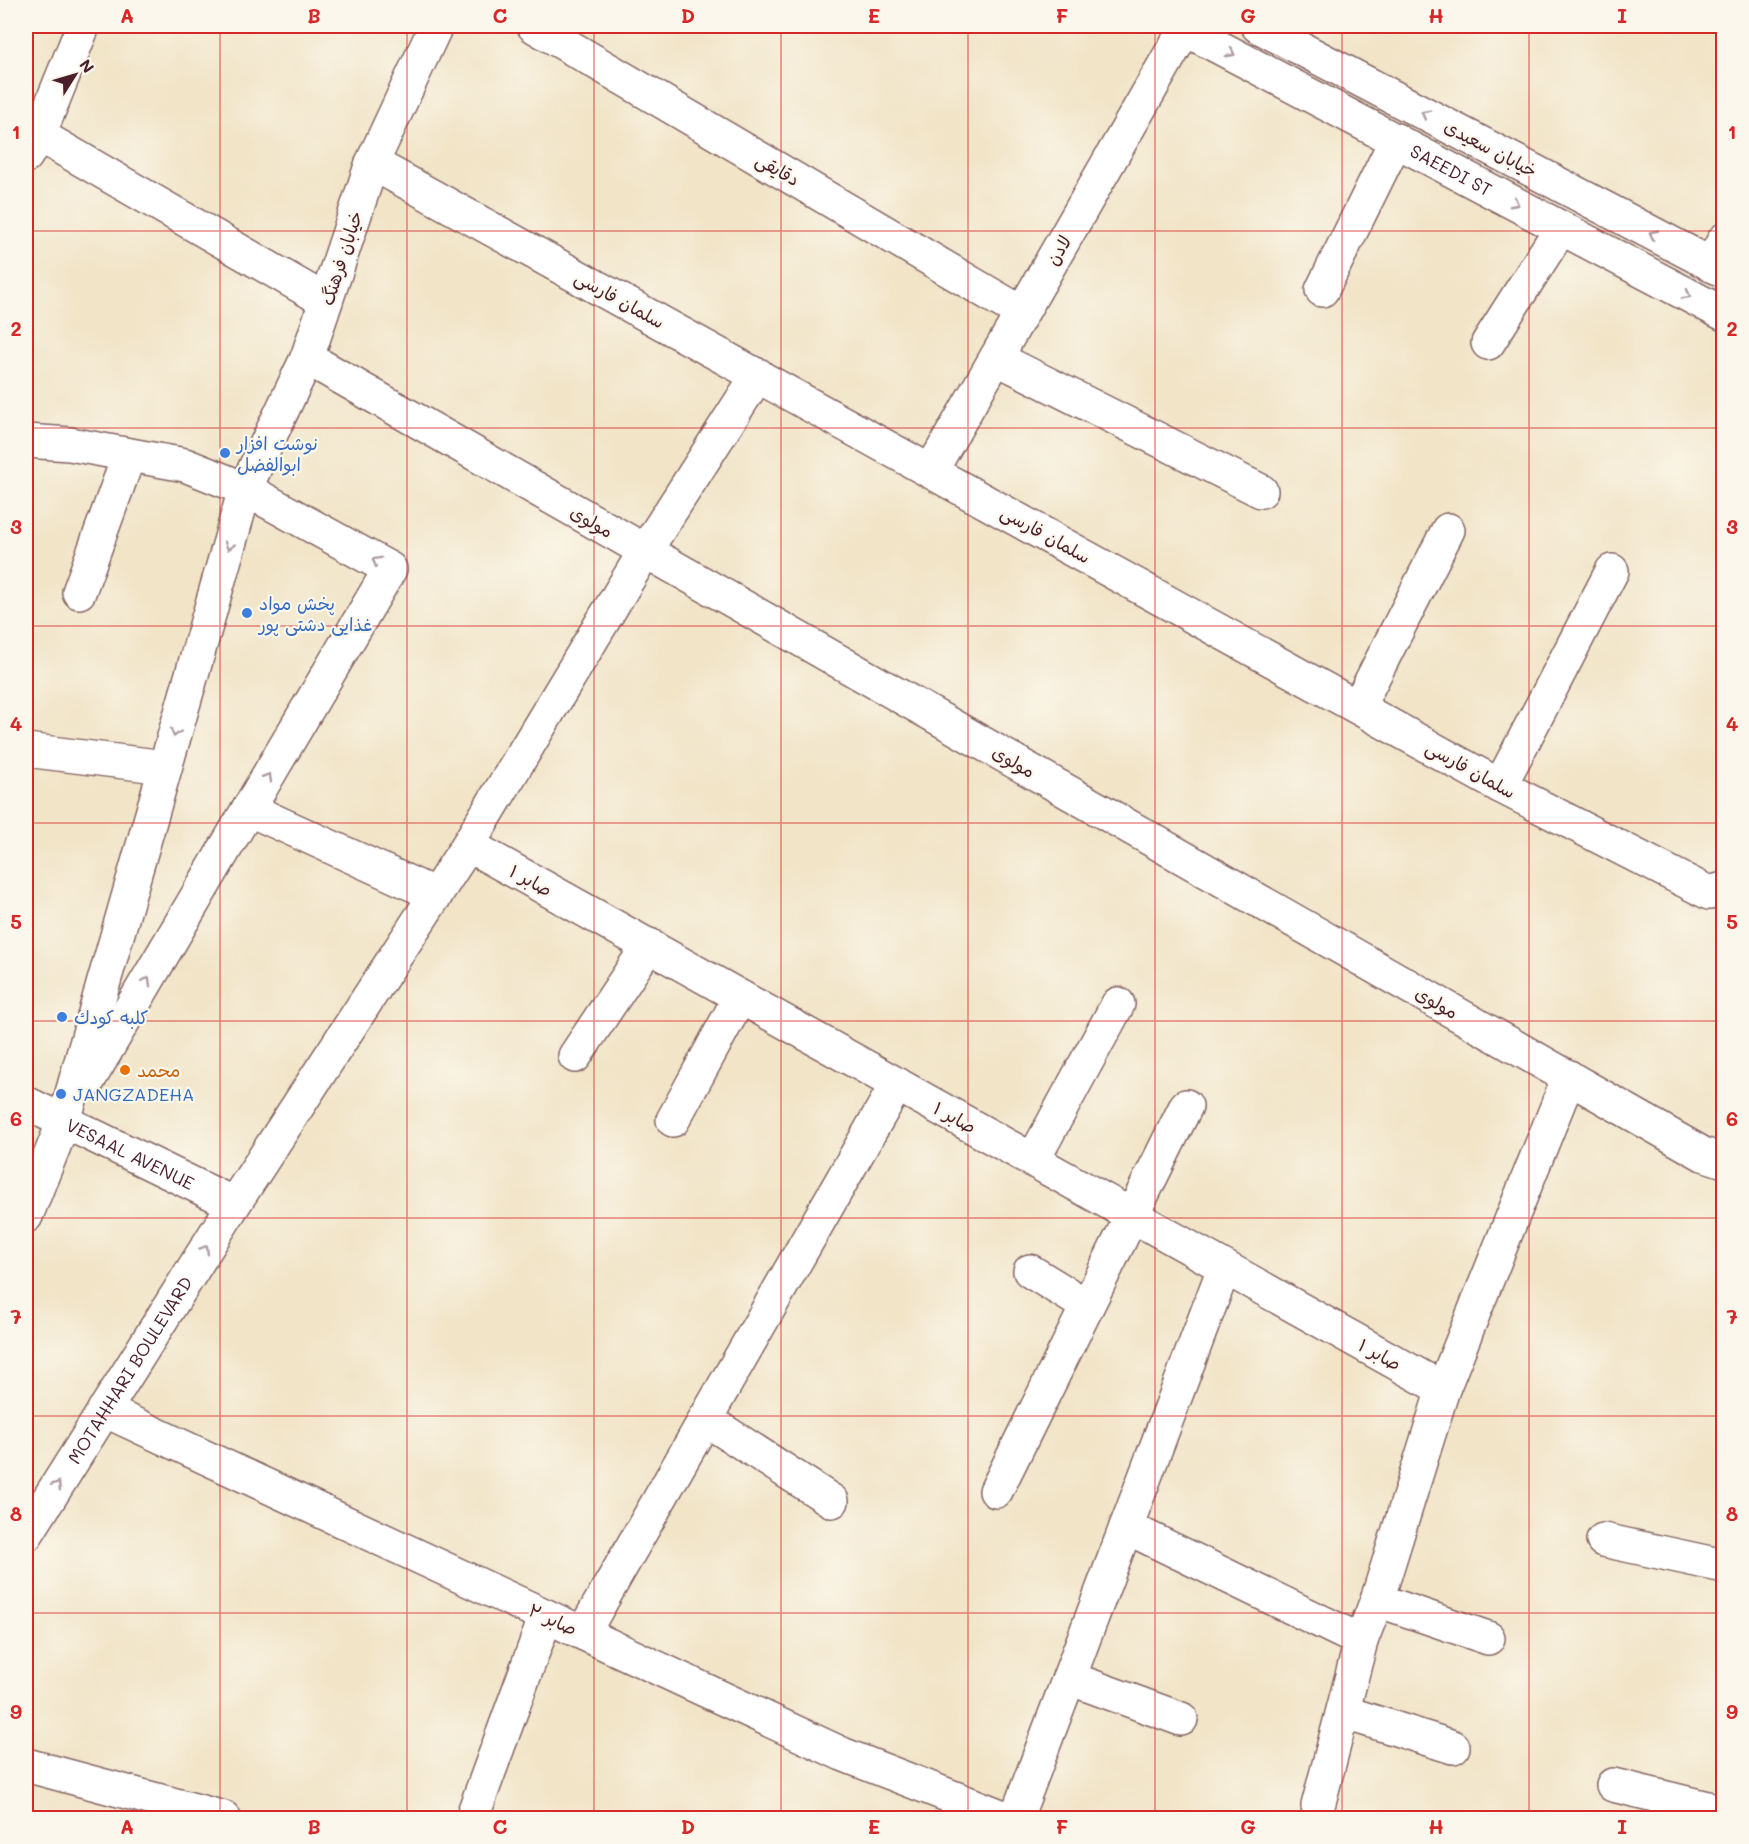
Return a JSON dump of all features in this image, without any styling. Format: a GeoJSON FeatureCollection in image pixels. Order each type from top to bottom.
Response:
{"type":"FeatureCollection","features":[{"type":"Feature","properties":{"kind":"street"},"geometry":{"type":"LineString","coordinates":[[83,26],[32,145],[326,301]]}},
{"type":"Feature","properties":{"kind":"street","name":"خیابان فرهنگ"},"geometry":{"type":"LineString","coordinates":[[64,1121],[245,489],[307,358],[372,163],[436,26]]}},
{"type":"Feature","properties":{"kind":"street","name":"دقایقی"},"geometry":{"type":"LineString","coordinates":[[534,26],[1022,312]]}},
{"type":"Feature","properties":{"kind":"street","name":"خیابان سعیدی"},"geometry":{"type":"LineString","coordinates":[[1258,26],[1719,259]]}},
{"type":"Feature","properties":{"kind":"street","name":"لادن"},"geometry":{"type":"LineString","coordinates":[[931,471],[1184,27]]}},
{"type":"Feature","properties":{"kind":"street","name":"SAEEDI ST"},"geometry":{"type":"LineString","coordinates":[[1184,27],[1724,314]]}},
{"type":"Feature","properties":{"kind":"street"},"geometry":{"type":"LineString","coordinates":[[1322,290],[1396,140]]}},
{"type":"Feature","properties":{"kind":"street","name":"سلمان فارسی"},"geometry":{"type":"LineString","coordinates":[[372,163],[1500,786],[1719,884]]}},
{"type":"Feature","properties":{"kind":"street"},"geometry":{"type":"LineString","coordinates":[[1488,343],[1561,228]]}},
{"type":"Feature","properties":{"kind":"street","name":"مولوی"},"geometry":{"type":"LineString","coordinates":[[307,358],[1703,1154],[1724,1161]]}},
{"type":"Feature","properties":{"kind":"street"},"geometry":{"type":"LineString","coordinates":[[996,358],[1261,491]]}},
{"type":"Feature","properties":{"kind":"street","name":"MOTAHHARI BOULEVARD"},"geometry":{"type":"LineString","coordinates":[[26,1535],[234,1204],[468,845],[645,551],[758,375]]}},
{"type":"Feature","properties":{"kind":"street"},"geometry":{"type":"LineString","coordinates":[[26,441],[70,444],[185,465],[245,489],[390,569],[64,1121],[26,1216]]}},
{"type":"Feature","properties":{"kind":"street"},"geometry":{"type":"LineString","coordinates":[[79,592],[129,455]]}},
{"type":"Feature","properties":{"kind":"street"},"geometry":{"type":"LineString","coordinates":[[1358,707],[1448,530]]}},
{"type":"Feature","properties":{"kind":"street"},"geometry":{"type":"LineString","coordinates":[[1500,786],[1612,571]]}},
{"type":"Feature","properties":{"kind":"street"},"geometry":{"type":"LineString","coordinates":[[26,750],[165,768]]}},
{"type":"Feature","properties":{"kind":"street"},"geometry":{"type":"LineString","coordinates":[[248,809],[436,895]]}},
{"type":"Feature","properties":{"kind":"street","name":"صابر ۱"},"geometry":{"type":"LineString","coordinates":[[468,845],[1443,1389]]}},
{"type":"Feature","properties":{"kind":"street"},"geometry":{"type":"LineString","coordinates":[[574,1056],[649,945]]}},
{"type":"Feature","properties":{"kind":"street"},"geometry":{"type":"LineString","coordinates":[[673,1120],[740,997]]}},
{"type":"Feature","properties":{"kind":"street"},"geometry":{"type":"LineString","coordinates":[[1033,1160],[1118,1004]]}},
{"type":"Feature","properties":{"kind":"street"},"geometry":{"type":"LineString","coordinates":[[1318,1806],[1361,1641],[1377,1600],[1443,1389],[1569,1077]]}},
{"type":"Feature","properties":{"kind":"street"},"geometry":{"type":"LineString","coordinates":[[583,1633],[897,1084]]}},
{"type":"Feature","properties":{"kind":"street","name":"VESAAL AVENUE"},"geometry":{"type":"LineString","coordinates":[[26,1103],[234,1204]]}},
{"type":"Feature","properties":{"kind":"street"},"geometry":{"type":"LineString","coordinates":[[996,1491],[1186,1106]]}},
{"type":"Feature","properties":{"kind":"street"},"geometry":{"type":"LineString","coordinates":[[1016,1818],[1224,1268]]}},
{"type":"Feature","properties":{"kind":"street"},"geometry":{"type":"LineString","coordinates":[[1030,1271],[1087,1306]]}},
{"type":"Feature","properties":{"kind":"street","name":"صابر ۲"},"geometry":{"type":"LineString","coordinates":[[104,1410],[842,1754],[1006,1818]]}},
{"type":"Feature","properties":{"kind":"street"},"geometry":{"type":"LineString","coordinates":[[705,1419],[832,1501]]}},
{"type":"Feature","properties":{"kind":"street"},"geometry":{"type":"LineString","coordinates":[[1126,1527],[1361,1641]]}},
{"type":"Feature","properties":{"kind":"street"},"geometry":{"type":"LineString","coordinates":[[1603,1540],[1724,1566]]}},
{"type":"Feature","properties":{"kind":"street"},"geometry":{"type":"LineString","coordinates":[[1377,1600],[1488,1638]]}},
{"type":"Feature","properties":{"kind":"street"},"geometry":{"type":"LineString","coordinates":[[472,1818],[546,1616]]}},
{"type":"Feature","properties":{"kind":"street"},"geometry":{"type":"LineString","coordinates":[[1069,1678],[1181,1719]]}},
{"type":"Feature","properties":{"kind":"street"},"geometry":{"type":"LineString","coordinates":[[1343,1712],[1453,1747]]}},
{"type":"Feature","properties":{"kind":"street"},"geometry":{"type":"LineString","coordinates":[[26,1765],[224,1818]]}},
{"type":"Feature","properties":{"kind":"street"},"geometry":{"type":"LineString","coordinates":[[1613,1785],[1724,1812]]}},
{"type":"Feature","properties":{"kind":"place","name":"نوشت افزار ابوالفضل"},"geometry":{"type":"Point","coordinates":[225,453]}},
{"type":"Feature","properties":{"kind":"place","name":"پخش مواد غذایی دشتی پور"},"geometry":{"type":"Point","coordinates":[247,613]}},
{"type":"Feature","properties":{"kind":"place","name":"كلبه كودك"},"geometry":{"type":"Point","coordinates":[62,1017]}},
{"type":"Feature","properties":{"kind":"place","name":"محمد"},"geometry":{"type":"Point","coordinates":[125,1070]}},
{"type":"Feature","properties":{"kind":"place","name":"JANGZADEHA"},"geometry":{"type":"Point","coordinates":[61,1094]}}]}
